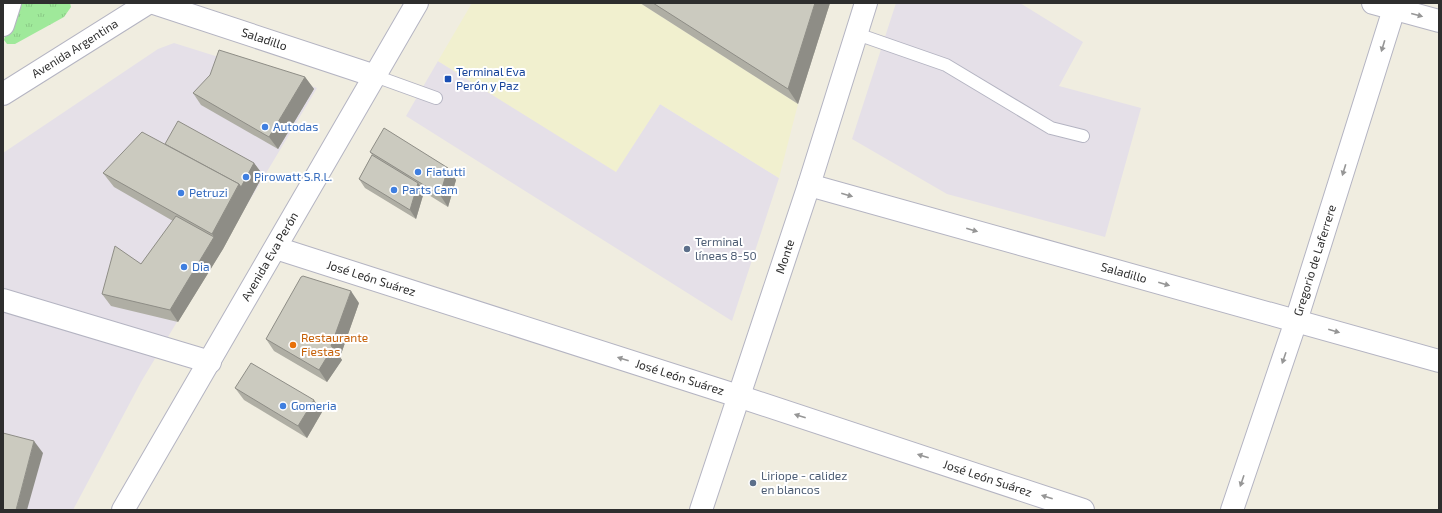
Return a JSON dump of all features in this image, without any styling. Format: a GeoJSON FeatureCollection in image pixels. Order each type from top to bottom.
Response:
{"type":"FeatureCollection","features":[{"type":"Feature","properties":{"kind":"street"},"geometry":{"type":"LineString","coordinates":[[3,25],[10,3]]}},
{"type":"Feature","properties":{"kind":"street","name":"Avenida Argentina"},"geometry":{"type":"LineString","coordinates":[[3,94],[148,3]]}},
{"type":"Feature","properties":{"kind":"street","name":"Saladillo"},"geometry":{"type":"LineString","coordinates":[[154,3],[375,76]]}},
{"type":"Feature","properties":{"kind":"street","name":"Avenida Eva Perón"},"geometry":{"type":"LineString","coordinates":[[123,510],[417,3]]}},
{"type":"Feature","properties":{"kind":"street","name":"Monte"},"geometry":{"type":"LineString","coordinates":[[701,510],[809,185],[866,3]]}},
{"type":"Feature","properties":{"kind":"street"},"geometry":{"type":"LineString","coordinates":[[1373,3],[1439,22]]}},
{"type":"Feature","properties":{"kind":"street","name":"Gregorio de Laferrere"},"geometry":{"type":"LineString","coordinates":[[1232,510],[1296,321],[1394,9]]}},
{"type":"Feature","properties":{"kind":"street","name":"Saladillo"},"geometry":{"type":"LineString","coordinates":[[809,185],[1439,361]]}},
{"type":"Feature","properties":{"kind":"street","name":"José León Suárez"},"geometry":{"type":"LineString","coordinates":[[276,248],[738,396],[1083,510]]}},
{"type":"Feature","properties":{"kind":"street"},"geometry":{"type":"LineString","coordinates":[[3,300],[210,362]]}},
{"type":"Feature","properties":{"kind":"lane"},"geometry":{"type":"LineString","coordinates":[[857,34],[946,65],[1051,128],[1083,136]]}},
{"type":"Feature","properties":{"kind":"lane"},"geometry":{"type":"LineString","coordinates":[[375,76],[436,98]]}},
{"type":"Feature","properties":{"kind":"shaded area"},"geometry":{"type":"Polygon","coordinates":[[[472,3],[640,3],[798,104],[779,178],[660,104],[616,172],[438,61],[472,3]]]}},
{"type":"Feature","properties":{"kind":"shaded area"},"geometry":{"type":"Polygon","coordinates":[[[896,3],[1020,3],[1083,42],[1059,86],[1141,108],[1105,237],[947,194],[852,139],[896,3]]]}},
{"type":"Feature","properties":{"kind":"shaded area"},"geometry":{"type":"Polygon","coordinates":[[[174,43],[317,88],[141,382],[73,510],[3,510],[3,153],[158,49],[174,43]]]}},
{"type":"Feature","properties":{"kind":"shaded area","name":"Terminal líneas 8-50"},"geometry":{"type":"Polygon","coordinates":[[[438,61],[616,171],[660,104],[779,178],[732,321],[406,116],[438,61]]]}},
{"type":"Feature","properties":{"kind":"green space"},"geometry":{"type":"Polygon","coordinates":[[[14,3],[70,3],[71,7],[64,17],[15,44],[7,44],[4,40],[14,3]]]}},
{"type":"Feature","properties":{"kind":"building"},"geometry":{"type":"Polygon","coordinates":[[[653,3],[815,3],[788,89],[653,3]]]}},
{"type":"Feature","properties":{"kind":"building","name":"Autodas"},"geometry":{"type":"Polygon","coordinates":[[[219,50],[305,77],[269,137],[193,93],[210,75],[219,50]]]}},
{"type":"Feature","properties":{"kind":"building"},"geometry":{"type":"Polygon","coordinates":[[[178,121],[254,163],[241,187],[239,184],[165,144],[178,121]]]}},
{"type":"Feature","properties":{"kind":"building","name":"Fiatutti"},"geometry":{"type":"Polygon","coordinates":[[[384,128],[448,168],[440,195],[370,152],[384,128]]]}},
{"type":"Feature","properties":{"kind":"building","name":"Petruzi"},"geometry":{"type":"Polygon","coordinates":[[[142,132],[239,184],[212,234],[103,173],[142,132]]]}},
{"type":"Feature","properties":{"kind":"building","name":"Parts Cam"},"geometry":{"type":"Polygon","coordinates":[[[372,155],[418,183],[410,210],[359,179],[372,155]]]}},
{"type":"Feature","properties":{"kind":"building","name":"Dia"},"geometry":{"type":"Polygon","coordinates":[[[176,216],[214,237],[170,310],[102,294],[115,246],[141,264],[176,216]]]}},
{"type":"Feature","properties":{"kind":"building"},"geometry":{"type":"Polygon","coordinates":[[[303,276],[351,291],[331,346],[333,347],[319,370],[266,339],[301,277],[303,276]]]}},
{"type":"Feature","properties":{"kind":"building","name":"Gomeria"},"geometry":{"type":"Polygon","coordinates":[[[251,363],[314,400],[298,426],[235,388],[251,363]]]}},
{"type":"Feature","properties":{"kind":"building"},"geometry":{"type":"Polygon","coordinates":[[[3,433],[34,441],[16,510],[3,510],[3,433]]]}},
{"type":"Feature","properties":{"kind":"place","name":"Terminal Eva Perón y Paz"},"geometry":{"type":"Point","coordinates":[448,79]}},
{"type":"Feature","properties":{"kind":"place","name":"Autodas"},"geometry":{"type":"Point","coordinates":[265,127]}},
{"type":"Feature","properties":{"kind":"place","name":"Fiatutti"},"geometry":{"type":"Point","coordinates":[418,172]}},
{"type":"Feature","properties":{"kind":"place","name":"Pirowatt S.R.L."},"geometry":{"type":"Point","coordinates":[246,177]}},
{"type":"Feature","properties":{"kind":"place","name":"Parts Cam"},"geometry":{"type":"Point","coordinates":[394,190]}},
{"type":"Feature","properties":{"kind":"place","name":"Petruzi"},"geometry":{"type":"Point","coordinates":[181,193]}},
{"type":"Feature","properties":{"kind":"place","name":"Terminal líneas 8-50"},"geometry":{"type":"Point","coordinates":[687,249]}},
{"type":"Feature","properties":{"kind":"place","name":"Dia"},"geometry":{"type":"Point","coordinates":[184,267]}},
{"type":"Feature","properties":{"kind":"place","name":"Restaurante Fiestas"},"geometry":{"type":"Point","coordinates":[293,345]}},
{"type":"Feature","properties":{"kind":"place","name":"Gomeria"},"geometry":{"type":"Point","coordinates":[283,406]}},
{"type":"Feature","properties":{"kind":"place","name":"Liriope - calidez en blancos"},"geometry":{"type":"Point","coordinates":[753,483]}}]}
